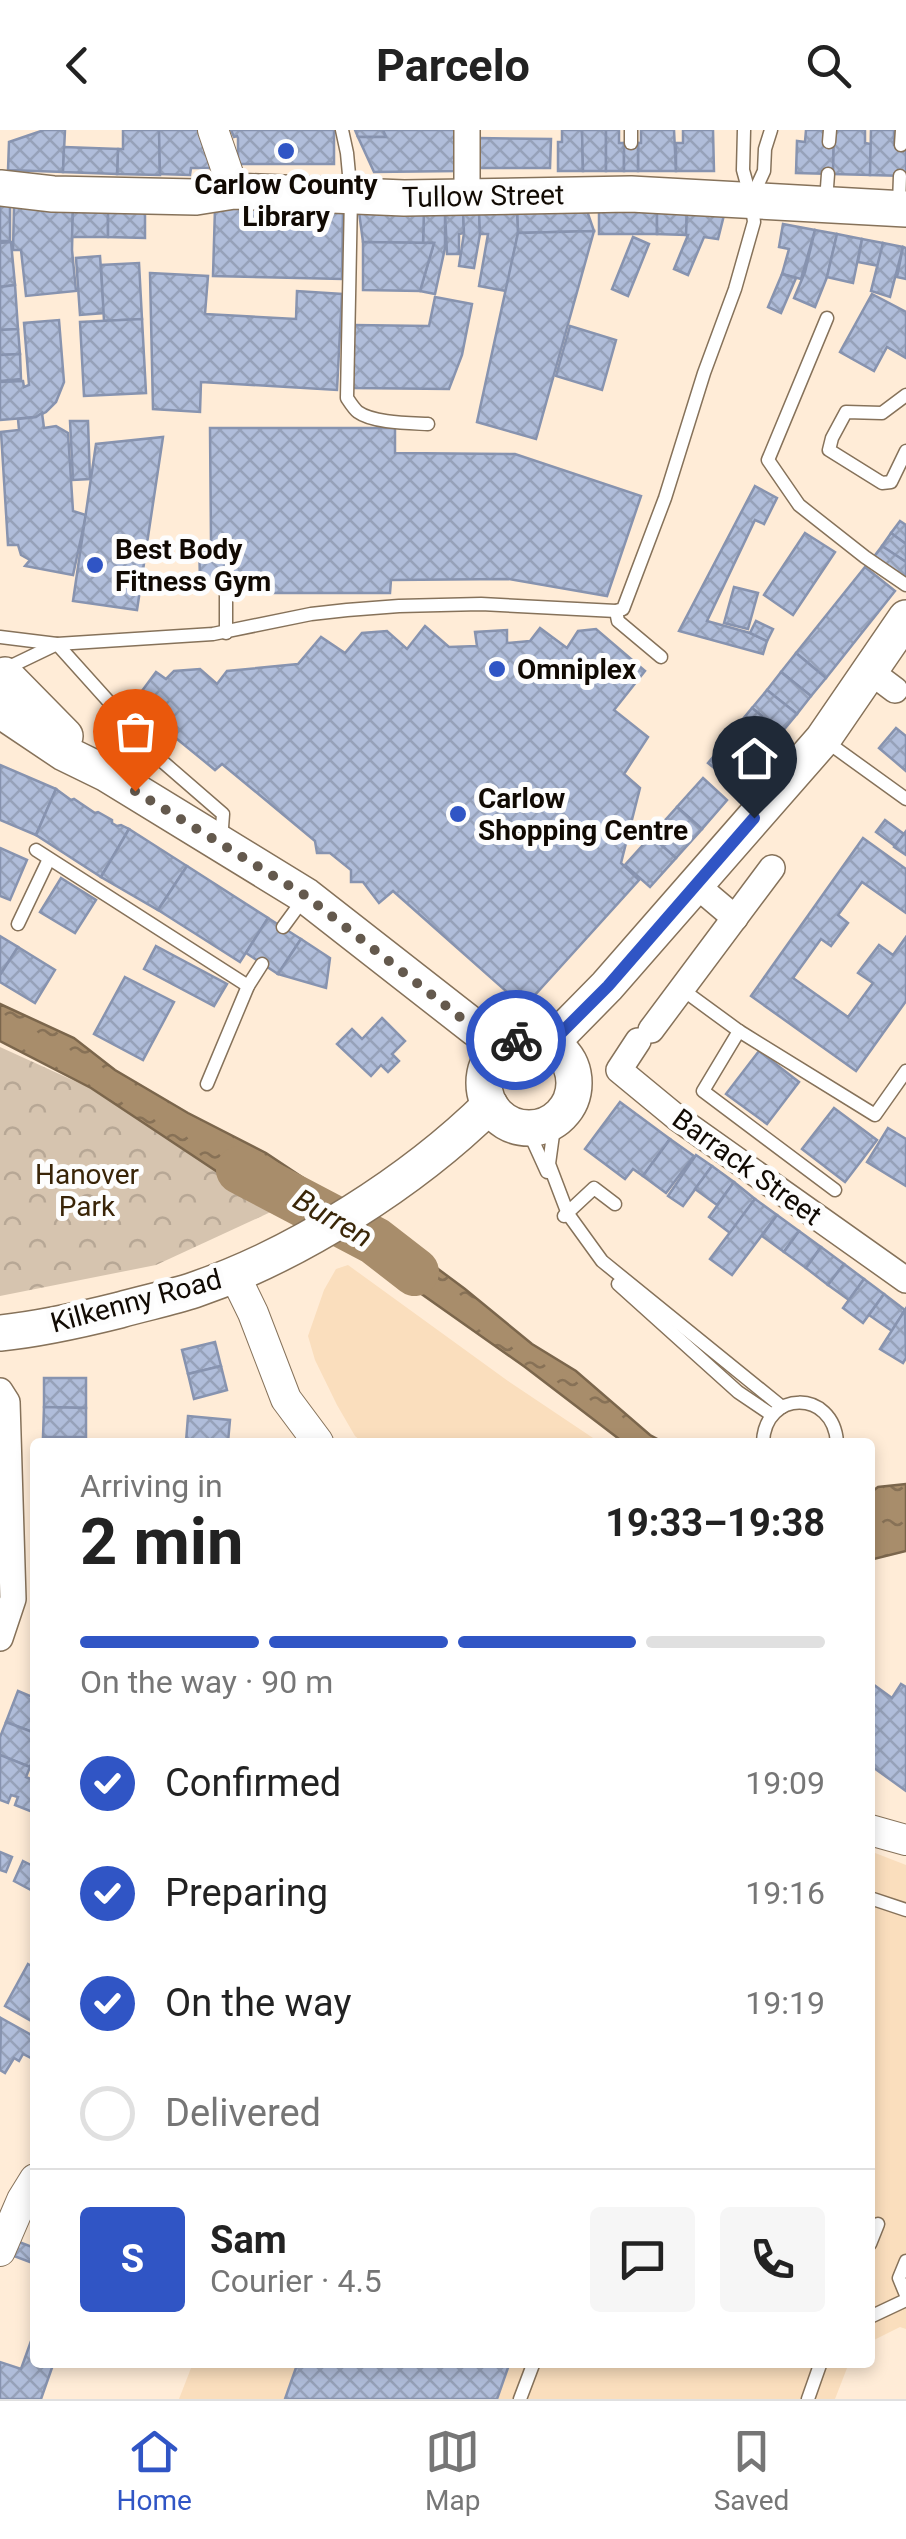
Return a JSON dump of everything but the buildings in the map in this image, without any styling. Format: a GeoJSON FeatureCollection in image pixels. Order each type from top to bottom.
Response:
{"type":"FeatureCollection","features":[{"type":"Feature","properties":{"kind":"main road","name":"Tullow Street"},"geometry":{"type":"LineString","coordinates":[[0,188],[53,194],[196,197],[234,191],[467,198],[631,188],[751,199],[827,189],[902,198]]}},
{"type":"Feature","properties":{"kind":"main road"},"geometry":{"type":"LineString","coordinates":[[564,1040],[823,739],[890,685],[906,618]]}},
{"type":"Feature","properties":{"kind":"main road"},"geometry":{"type":"LineString","coordinates":[[2,662],[58,730],[107,774]]}},
{"type":"Feature","properties":{"kind":"main road"},"geometry":{"type":"LineString","coordinates":[[0,710],[64,753],[107,774],[306,896],[488,1046]]}},
{"type":"Feature","properties":{"kind":"main road"},"geometry":{"type":"LineString","coordinates":[[488,1046],[527,1038],[564,1040]]}},
{"type":"Feature","properties":{"kind":"main road"},"geometry":{"type":"LineString","coordinates":[[488,1046],[485,1092],[509,1120],[565,1110],[574,1084],[564,1040]]}},
{"type":"Feature","properties":{"kind":"main road","name":"Kilkenny Road"},"geometry":{"type":"LineString","coordinates":[[0,1333],[74,1322],[192,1290],[234,1274],[299,1244],[509,1120]]}},
{"type":"Feature","properties":{"kind":"street"},"geometry":{"type":"LineString","coordinates":[[214,130],[234,191]]}},
{"type":"Feature","properties":{"kind":"street"},"geometry":{"type":"LineString","coordinates":[[467,130],[467,198]]}},
{"type":"Feature","properties":{"kind":"street"},"geometry":{"type":"LineString","coordinates":[[683,990],[772,868]]}},
{"type":"Feature","properties":{"kind":"street"},"geometry":{"type":"LineString","coordinates":[[696,884],[735,918]]}},
{"type":"Feature","properties":{"kind":"street","name":"Barrack Street"},"geometry":{"type":"LineString","coordinates":[[683,990],[620,1070],[676,1117],[906,1280]]}},
{"type":"Feature","properties":{"kind":"street"},"geometry":{"type":"LineString","coordinates":[[234,1274],[286,1400],[315,1438]]}},
{"type":"Feature","properties":{"kind":"street"},"geometry":{"type":"LineString","coordinates":[[0,1391],[7,1402],[16,1600],[0,1638]]}},
{"type":"Feature","properties":{"kind":"street"},"geometry":{"type":"LineString","coordinates":[[875,1831],[906,1840]]}},
{"type":"Feature","properties":{"kind":"street"},"geometry":{"type":"LineString","coordinates":[[0,2251],[30,2187]]}},
{"type":"Feature","properties":{"kind":"lane"},"geometry":{"type":"LineString","coordinates":[[342,130],[351,196],[347,398],[356,411],[366,416],[428,424]]}},
{"type":"Feature","properties":{"kind":"lane"},"geometry":{"type":"LineString","coordinates":[[2,662],[57,644],[226,633],[311,614],[399,606],[481,604],[616,611],[623,608],[661,508],[754,222],[743,170],[744,130]]}},
{"type":"Feature","properties":{"kind":"lane"},"geometry":{"type":"LineString","coordinates":[[751,199],[764,170],[770,130]]}},
{"type":"Feature","properties":{"kind":"lane"},"geometry":{"type":"LineString","coordinates":[[827,318],[768,460],[799,505],[906,585]]}},
{"type":"Feature","properties":{"kind":"lane"},"geometry":{"type":"LineString","coordinates":[[906,395],[882,413],[846,412],[829,450],[882,483],[891,482],[906,452]]}},
{"type":"Feature","properties":{"kind":"lane"},"geometry":{"type":"LineString","coordinates":[[226,584],[226,633]]}},
{"type":"Feature","properties":{"kind":"lane"},"geometry":{"type":"LineString","coordinates":[[616,611],[618,621],[661,657]]}},
{"type":"Feature","properties":{"kind":"lane"},"geometry":{"type":"LineString","coordinates":[[2,662],[57,644]]}},
{"type":"Feature","properties":{"kind":"lane"},"geometry":{"type":"LineString","coordinates":[[57,644],[164,762],[223,814],[221,844]]}},
{"type":"Feature","properties":{"kind":"lane"},"geometry":{"type":"LineString","coordinates":[[823,739],[906,800]]}},
{"type":"Feature","properties":{"kind":"lane"},"geometry":{"type":"LineString","coordinates":[[36,850],[248,986]]}},
{"type":"Feature","properties":{"kind":"lane"},"geometry":{"type":"LineString","coordinates":[[18,924],[49,859]]}},
{"type":"Feature","properties":{"kind":"lane"},"geometry":{"type":"LineString","coordinates":[[282,927],[306,896]]}},
{"type":"Feature","properties":{"kind":"lane"},"geometry":{"type":"LineString","coordinates":[[207,1084],[248,986],[262,964]]}},
{"type":"Feature","properties":{"kind":"lane"},"geometry":{"type":"LineString","coordinates":[[683,990],[739,1031],[874,1115],[906,1071]]}},
{"type":"Feature","properties":{"kind":"lane"},"geometry":{"type":"LineString","coordinates":[[739,1031],[703,1090],[835,1190]]}},
{"type":"Feature","properties":{"kind":"lane"},"geometry":{"type":"LineString","coordinates":[[509,1120],[549,1164],[566,1216]]}},
{"type":"Feature","properties":{"kind":"lane"},"geometry":{"type":"LineString","coordinates":[[509,1120],[597,1265],[738,1392],[777,1411]]}},
{"type":"Feature","properties":{"kind":"lane"},"geometry":{"type":"LineString","coordinates":[[566,1216],[594,1188],[615,1204]]}},
{"type":"Feature","properties":{"kind":"lane"},"geometry":{"type":"LineString","coordinates":[[764,1438],[765,1426],[777,1411],[794,1403],[807,1403],[829,1416],[836,1438]]}},
{"type":"Feature","properties":{"kind":"lane"},"geometry":{"type":"LineString","coordinates":[[875,1900],[906,1910]]}},
{"type":"Feature","properties":{"kind":"lane"},"geometry":{"type":"LineString","coordinates":[[875,2232],[878,2224]]}},
{"type":"Feature","properties":{"kind":"lane"},"geometry":{"type":"LineString","coordinates":[[875,2314],[906,2297],[899,2278],[906,2261]]}},
{"type":"Feature","properties":{"kind":"lane"},"geometry":{"type":"LineString","coordinates":[[520,2399],[532,2368]]}},
{"type":"Feature","properties":{"kind":"lane"},"geometry":{"type":"LineString","coordinates":[[808,2399],[819,2368]]}},
{"type":"Feature","properties":{"kind":"shaded area"},"geometry":{"type":"Polygon","coordinates":[[[348,1265],[593,1438],[357,1438],[315,1360],[308,1336],[336,1269],[348,1265]]]}},
{"type":"Feature","properties":{"kind":"shaded area"},"geometry":{"type":"Polygon","coordinates":[[[875,1853],[906,1865],[906,2329],[900,2327],[875,2340],[875,1853]]]}},
{"type":"Feature","properties":{"kind":"shaded area"},"geometry":{"type":"Polygon","coordinates":[[[191,2368],[847,2368],[835,2399],[179,2399],[191,2368]]]}},
{"type":"Feature","properties":{"kind":"green space","name":"Hanover Park"},"geometry":{"type":"Polygon","coordinates":[[[0,1047],[90,1088],[275,1210],[156,1265],[0,1296],[0,1047]]]}},
{"type":"Feature","properties":{"kind":"water"},"geometry":{"type":"Polygon","coordinates":[[[0,1004],[74,1038],[115,1070],[266,1153],[317,1187],[286,1209],[275,1210],[91,1088],[0,1041],[0,1004]]]}},
{"type":"Feature","properties":{"kind":"water"},"geometry":{"type":"Polygon","coordinates":[[[379,1225],[532,1344],[576,1371],[656,1438],[618,1438],[384,1265],[347,1244],[379,1225]]]}},
{"type":"Feature","properties":{"kind":"water"},"geometry":{"type":"Polygon","coordinates":[[[906,1484],[906,1551],[875,1559],[875,1489],[906,1484]]]}},
{"type":"Feature","properties":{"kind":"waterway","name":"Burren"},"geometry":{"type":"LineString","coordinates":[[240,1170],[375,1241],[415,1272]]}},
{"type":"Feature","properties":{"kind":"way so far"},"geometry":{"type":"LineString","coordinates":[[135,791],[306,896],[474,1028],[504,1045],[516,1040]]}},
{"type":"Feature","properties":{"kind":"place","name":"Carlow County Library"},"geometry":{"type":"Point","coordinates":[286,151]}},
{"type":"Feature","properties":{"kind":"place","name":"Best Body Fitness Gym"},"geometry":{"type":"Point","coordinates":[95,565]}},
{"type":"Feature","properties":{"kind":"place","name":"Omniplex"},"geometry":{"type":"Point","coordinates":[497,669]}},
{"type":"Feature","properties":{"kind":"place","name":"Carlow Shopping Centre"},"geometry":{"type":"Point","coordinates":[458,814]}},
{"type":"Feature","properties":{"kind":"route"},"geometry":{"type":"LineString","coordinates":[[516,1040],[540,1039],[551,1043],[608,986],[754,818]]}}]}
